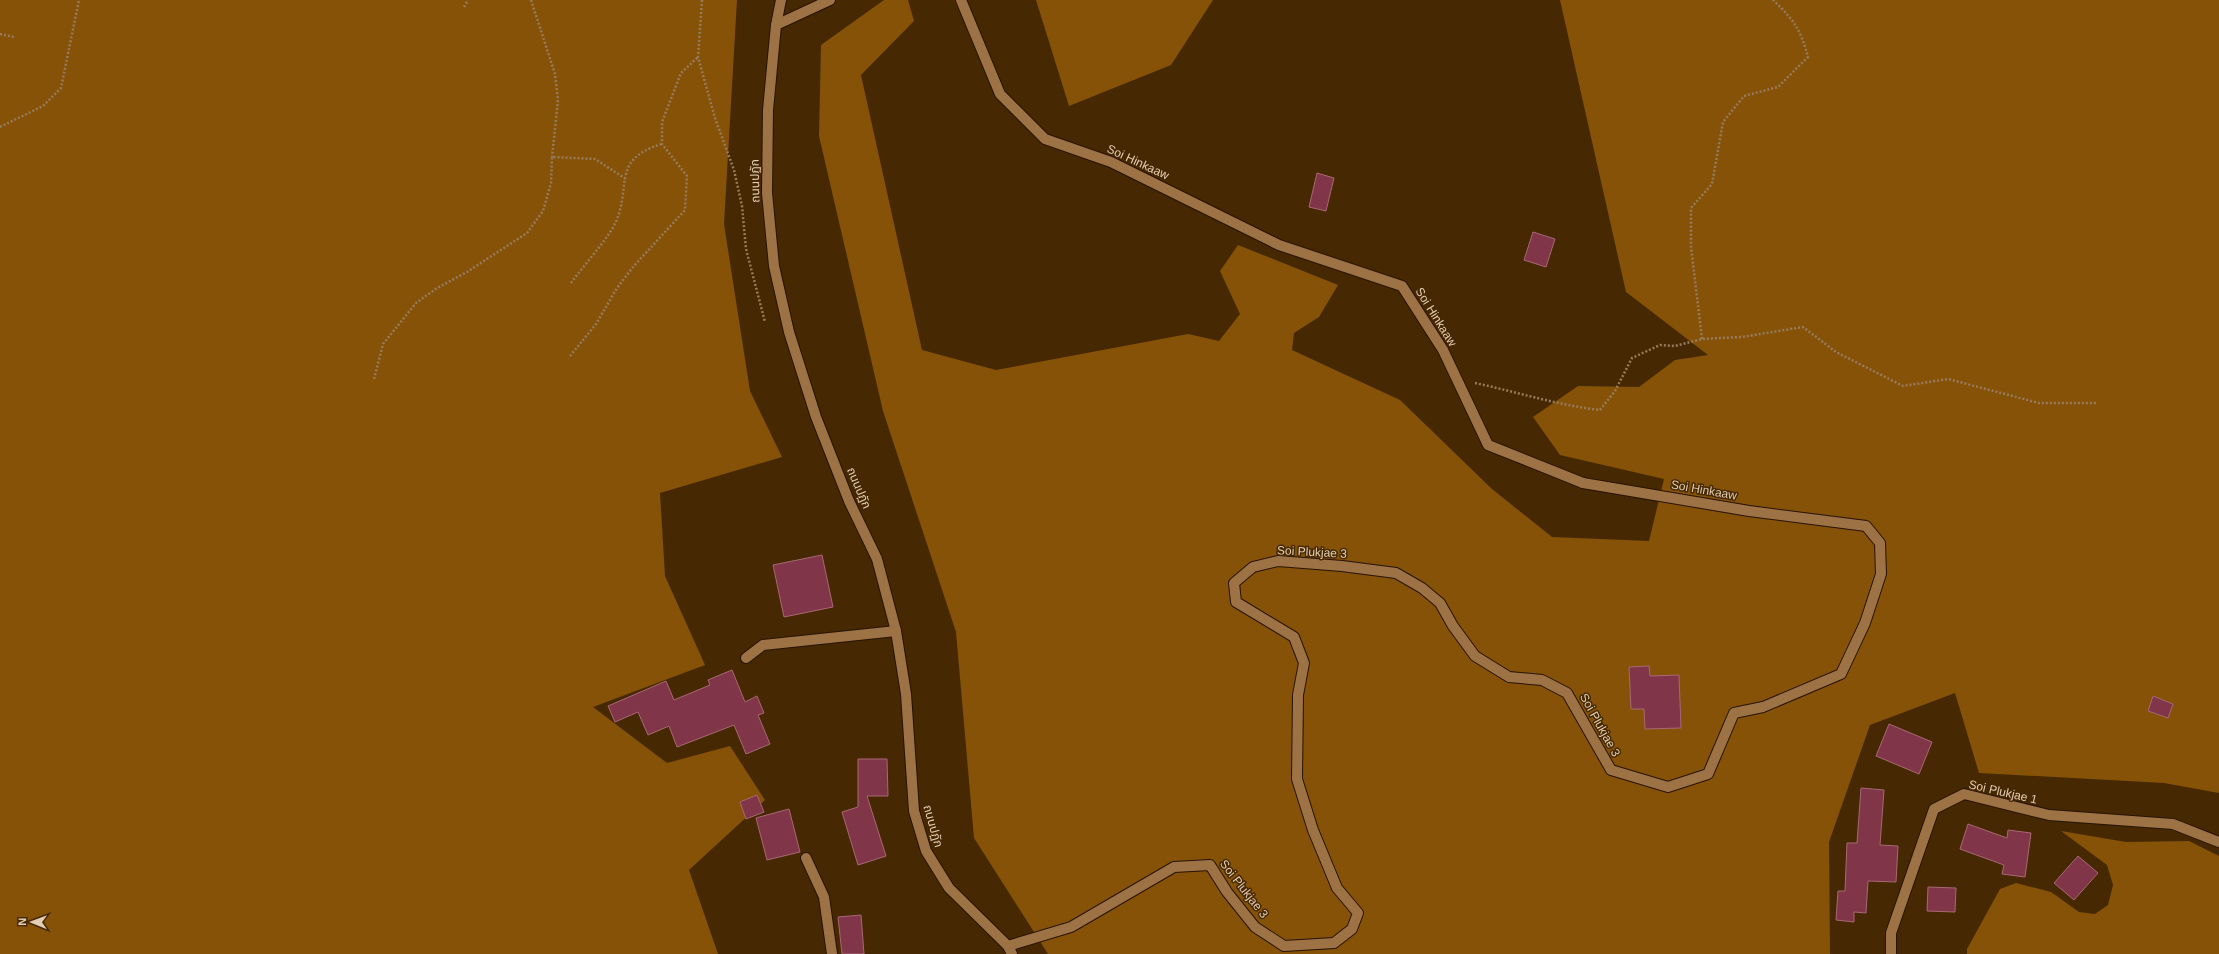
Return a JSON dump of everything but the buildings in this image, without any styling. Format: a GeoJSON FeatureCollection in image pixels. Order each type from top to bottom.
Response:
{"type":"FeatureCollection","features":[{"type":"Feature","properties":{"kind":"street","name":"ถนนปฏัก"},"geometry":{"type":"LineString","coordinates":[[781,0],[776,25],[768,110],[767,185],[774,266],[789,332],[816,417],[849,502],[877,559],[896,631],[906,694],[914,811],[926,851],[949,888],[1010,950]]}},
{"type":"Feature","properties":{"kind":"street"},"geometry":{"type":"LineString","coordinates":[[776,25],[830,0]]}},
{"type":"Feature","properties":{"kind":"street","name":"Soi Hinkaaw"},"geometry":{"type":"LineString","coordinates":[[961,0],[1000,94],[1045,139],[1111,162],[1279,244],[1402,286],[1443,350],[1488,445],[1584,483],[1749,511],[1866,526],[1880,543]]}},
{"type":"Feature","properties":{"kind":"street","name":"Soi Plukjae 3"},"geometry":{"type":"LineString","coordinates":[[1010,950],[1071,927],[1174,867],[1210,865],[1227,892],[1256,927],[1284,946],[1334,943],[1352,929],[1358,913],[1337,888],[1313,830],[1297,780],[1298,695],[1304,663],[1294,637],[1236,602],[1234,583],[1253,567],[1278,561],[1342,566],[1396,573],[1422,588],[1440,603],[1453,626],[1476,656],[1509,677],[1542,680],[1568,693],[1611,770],[1668,786],[1708,774],[1726,736],[1734,713],[1763,707],[1840,674],[1865,623],[1881,574],[1880,543]]}},
{"type":"Feature","properties":{"kind":"street"},"geometry":{"type":"LineString","coordinates":[[746,658],[763,645],[896,631]]}},
{"type":"Feature","properties":{"kind":"street","name":"Soi Plukjae 1"},"geometry":{"type":"LineString","coordinates":[[1891,954],[1891,933],[1934,809],[1964,794],[2048,815],[2173,824],[2219,842]]}},
{"type":"Feature","properties":{"kind":"street"},"geometry":{"type":"LineString","coordinates":[[806,858],[824,896],[832,954]]}},
{"type":"Feature","properties":{"kind":"path"},"geometry":{"type":"LineString","coordinates":[[0,127],[43,106],[61,88],[79,0]]}},
{"type":"Feature","properties":{"kind":"path"},"geometry":{"type":"LineString","coordinates":[[464,7],[468,0]]}},
{"type":"Feature","properties":{"kind":"path"},"geometry":{"type":"LineString","coordinates":[[374,379],[383,344],[416,303],[527,233],[543,211],[551,183],[558,100],[555,74],[530,0]]}},
{"type":"Feature","properties":{"kind":"path"},"geometry":{"type":"LineString","coordinates":[[702,0],[698,57],[715,118],[734,170],[742,206],[746,249],[765,322]]}},
{"type":"Feature","properties":{"kind":"path"},"geometry":{"type":"LineString","coordinates":[[1702,339],[1691,247],[1691,208],[1712,184],[1723,122],[1744,96],[1778,87],[1808,57],[1802,35],[1787,13],[1773,0]]}},
{"type":"Feature","properties":{"kind":"path"},"geometry":{"type":"LineString","coordinates":[[0,34],[14,37]]}},
{"type":"Feature","properties":{"kind":"path"},"geometry":{"type":"LineString","coordinates":[[570,356],[596,324],[618,288],[634,267],[685,210],[687,176],[662,144],[662,122],[681,73],[698,57]]}},
{"type":"Feature","properties":{"kind":"path"},"geometry":{"type":"LineString","coordinates":[[571,282],[612,228],[621,203],[626,179],[626,169],[634,158],[645,149],[662,144]]}},
{"type":"Feature","properties":{"kind":"path"},"geometry":{"type":"LineString","coordinates":[[552,157],[595,159],[626,179]]}},
{"type":"Feature","properties":{"kind":"path"},"geometry":{"type":"LineString","coordinates":[[1457,379],[1519,392],[1566,406],[1600,410],[1615,391],[1632,358],[1660,345],[1675,346],[1702,339],[1742,337],[1803,327],[1836,352],[1903,386],[1948,378],[2039,403],[2096,403]]}},
{"type":"Feature","properties":{"kind":"shaded area"},"geometry":{"type":"Polygon","coordinates":[[[0,0],[737,0],[724,224],[750,391],[782,457],[660,493],[665,576],[705,665],[593,707],[667,763],[730,746],[765,800],[689,870],[718,954],[0,954],[0,0]]]}},
{"type":"Feature","properties":{"kind":"shaded area"},"geometry":{"type":"Polygon","coordinates":[[[884,0],[908,0],[914,21],[861,75],[922,350],[996,370],[1188,334],[1219,341],[1240,314],[1220,271],[1238,245],[1338,285],[1319,317],[1294,333],[1292,350],[1400,400],[1492,489],[1552,537],[1649,541],[1664,479],[1560,455],[1533,417],[1578,386],[1639,387],[1675,360],[1708,355],[1626,292],[1560,0],[2219,0],[2219,793],[2164,783],[1979,773],[1955,693],[1870,725],[1829,842],[1830,954],[1048,954],[974,838],[956,632],[883,411],[819,136],[821,45],[884,0]]]}},
{"type":"Feature","properties":{"kind":"shaded area"},"geometry":{"type":"Polygon","coordinates":[[[1036,0],[1213,0],[1171,65],[1069,106],[1036,0]]]}},
{"type":"Feature","properties":{"kind":"shaded area"},"geometry":{"type":"Polygon","coordinates":[[[2061,831],[2126,842],[2189,841],[2219,856],[2219,954],[1967,954],[1967,949],[2000,889],[2016,883],[2051,892],[2079,912],[2095,914],[2108,905],[2113,885],[2107,865],[2061,831]]]}}]}
